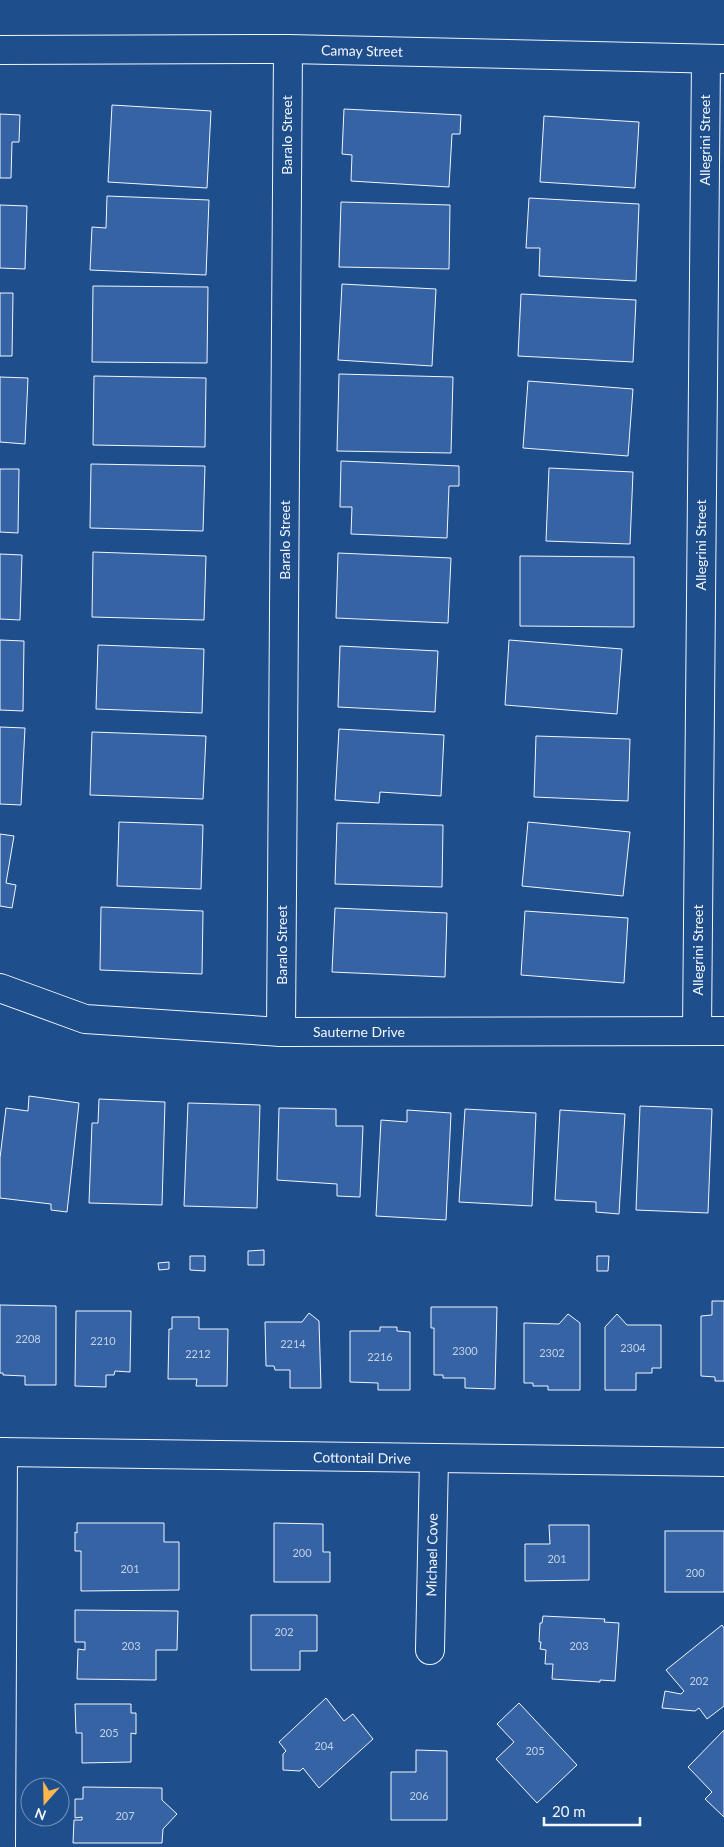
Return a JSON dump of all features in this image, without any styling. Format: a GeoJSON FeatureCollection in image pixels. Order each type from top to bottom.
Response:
{"type":"FeatureCollection","features":[{"type":"Feature","properties":{"kind":"street","name":"Camay Street"},"geometry":{"type":"LineString","coordinates":[[0,50],[288,49],[715,59]]}},
{"type":"Feature","properties":{"kind":"street","name":"Baralo Street"},"geometry":{"type":"LineString","coordinates":[[281,1032],[288,49]]}},
{"type":"Feature","properties":{"kind":"street","name":"Allegrini Street"},"geometry":{"type":"LineString","coordinates":[[697,1031],[715,59]]}},
{"type":"Feature","properties":{"kind":"street","name":"Sauterne Drive"},"geometry":{"type":"LineString","coordinates":[[0,988],[85,1019],[281,1032],[724,1031]]}},
{"type":"Feature","properties":{"kind":"street","name":"Cottontail Drive"},"geometry":{"type":"LineString","coordinates":[[2,1452],[724,1462]]}},
{"type":"Feature","properties":{"kind":"street"},"geometry":{"type":"LineString","coordinates":[[1,1847],[2,1452]]}},
{"type":"Feature","properties":{"kind":"street","name":"Michael Cove"},"geometry":{"type":"LineString","coordinates":[[430,1650],[434,1459]]}},
{"type":"Feature","properties":{"kind":"building"},"geometry":{"type":"Polygon","coordinates":[[[112,105],[211,111],[207,188],[108,182],[112,105]]]}},
{"type":"Feature","properties":{"kind":"building"},"geometry":{"type":"Polygon","coordinates":[[[344,109],[461,115],[460,134],[452,134],[449,187],[351,181],[352,155],[342,154],[344,109]]]}},
{"type":"Feature","properties":{"kind":"building"},"geometry":{"type":"Polygon","coordinates":[[[0,114],[20,115],[19,142],[12,142],[11,178],[0,178],[0,114]]]}},
{"type":"Feature","properties":{"kind":"building"},"geometry":{"type":"Polygon","coordinates":[[[544,116],[639,122],[635,188],[540,182],[544,116]]]}},
{"type":"Feature","properties":{"kind":"building"},"geometry":{"type":"Polygon","coordinates":[[[107,196],[209,200],[206,275],[90,270],[92,227],[106,228],[107,196]]]}},
{"type":"Feature","properties":{"kind":"building"},"geometry":{"type":"Polygon","coordinates":[[[529,198],[639,204],[636,281],[539,276],[540,248],[526,248],[529,198]]]}},
{"type":"Feature","properties":{"kind":"building"},"geometry":{"type":"Polygon","coordinates":[[[341,202],[450,205],[449,269],[339,267],[341,202]]]}},
{"type":"Feature","properties":{"kind":"building"},"geometry":{"type":"Polygon","coordinates":[[[0,205],[27,206],[25,269],[0,268],[0,205]]]}},
{"type":"Feature","properties":{"kind":"building"},"geometry":{"type":"Polygon","coordinates":[[[342,284],[436,289],[432,366],[338,360],[342,284]]]}},
{"type":"Feature","properties":{"kind":"building"},"geometry":{"type":"Polygon","coordinates":[[[93,286],[208,287],[207,363],[92,362],[93,286]]]}},
{"type":"Feature","properties":{"kind":"building"},"geometry":{"type":"Polygon","coordinates":[[[0,293],[13,293],[12,356],[0,356],[0,293]]]}},
{"type":"Feature","properties":{"kind":"building"},"geometry":{"type":"Polygon","coordinates":[[[521,294],[636,300],[633,362],[518,356],[521,294]]]}},
{"type":"Feature","properties":{"kind":"building"},"geometry":{"type":"Polygon","coordinates":[[[339,374],[453,377],[451,453],[337,451],[339,374]]]}},
{"type":"Feature","properties":{"kind":"building"},"geometry":{"type":"Polygon","coordinates":[[[94,376],[206,378],[205,447],[93,445],[94,376]]]}},
{"type":"Feature","properties":{"kind":"building"},"geometry":{"type":"Polygon","coordinates":[[[0,377],[28,378],[25,444],[0,442],[0,377]]]}},
{"type":"Feature","properties":{"kind":"building"},"geometry":{"type":"Polygon","coordinates":[[[528,381],[633,389],[628,456],[523,448],[528,381]]]}},
{"type":"Feature","properties":{"kind":"building"},"geometry":{"type":"Polygon","coordinates":[[[341,461],[459,466],[459,486],[449,486],[447,538],[351,534],[352,507],[340,507],[341,461]]]}},
{"type":"Feature","properties":{"kind":"building"},"geometry":{"type":"Polygon","coordinates":[[[91,464],[205,466],[203,531],[90,528],[91,464]]]}},
{"type":"Feature","properties":{"kind":"building"},"geometry":{"type":"Polygon","coordinates":[[[549,468],[633,472],[630,544],[546,541],[549,468]]]}},
{"type":"Feature","properties":{"kind":"building"},"geometry":{"type":"Polygon","coordinates":[[[0,469],[19,469],[18,533],[0,532],[0,469]]]}},
{"type":"Feature","properties":{"kind":"building"},"geometry":{"type":"Polygon","coordinates":[[[93,552],[206,556],[204,620],[92,617],[93,552]]]}},
{"type":"Feature","properties":{"kind":"building"},"geometry":{"type":"Polygon","coordinates":[[[338,553],[451,558],[448,623],[336,618],[338,553]]]}},
{"type":"Feature","properties":{"kind":"building"},"geometry":{"type":"Polygon","coordinates":[[[0,554],[22,555],[20,620],[0,619],[0,554]]]}},
{"type":"Feature","properties":{"kind":"building"},"geometry":{"type":"Polygon","coordinates":[[[520,556],[634,557],[634,627],[520,626],[520,556]]]}},
{"type":"Feature","properties":{"kind":"building"},"geometry":{"type":"Polygon","coordinates":[[[0,640],[24,641],[23,711],[0,710],[0,640]]]}},
{"type":"Feature","properties":{"kind":"building"},"geometry":{"type":"Polygon","coordinates":[[[509,640],[622,649],[617,714],[505,705],[509,640]]]}},
{"type":"Feature","properties":{"kind":"building"},"geometry":{"type":"Polygon","coordinates":[[[98,645],[204,649],[202,713],[96,709],[98,645]]]}},
{"type":"Feature","properties":{"kind":"building"},"geometry":{"type":"Polygon","coordinates":[[[340,646],[438,651],[435,712],[338,707],[340,646]]]}},
{"type":"Feature","properties":{"kind":"building"},"geometry":{"type":"Polygon","coordinates":[[[0,727],[25,728],[21,805],[0,804],[0,727]]]}},
{"type":"Feature","properties":{"kind":"building"},"geometry":{"type":"Polygon","coordinates":[[[339,729],[444,735],[441,796],[380,792],[379,803],[335,800],[339,729]]]}},
{"type":"Feature","properties":{"kind":"building"},"geometry":{"type":"Polygon","coordinates":[[[92,732],[206,736],[203,799],[90,795],[92,732]]]}},
{"type":"Feature","properties":{"kind":"building"},"geometry":{"type":"Polygon","coordinates":[[[536,736],[630,739],[628,801],[534,797],[536,736]]]}},
{"type":"Feature","properties":{"kind":"building"},"geometry":{"type":"Polygon","coordinates":[[[119,822],[203,825],[201,889],[117,886],[119,822]]]}},
{"type":"Feature","properties":{"kind":"building"},"geometry":{"type":"Polygon","coordinates":[[[528,822],[630,832],[623,896],[522,886],[528,822]]]}},
{"type":"Feature","properties":{"kind":"building"},"geometry":{"type":"Polygon","coordinates":[[[337,823],[443,825],[442,887],[335,884],[337,823]]]}},
{"type":"Feature","properties":{"kind":"building"},"geometry":{"type":"Polygon","coordinates":[[[0,834],[14,836],[6,883],[16,885],[12,908],[0,906],[0,834]]]}},
{"type":"Feature","properties":{"kind":"building"},"geometry":{"type":"Polygon","coordinates":[[[101,907],[203,911],[202,974],[100,970],[101,907]]]}},
{"type":"Feature","properties":{"kind":"building"},"geometry":{"type":"Polygon","coordinates":[[[335,908],[447,913],[445,977],[332,972],[335,908]]]}},
{"type":"Feature","properties":{"kind":"building"},"geometry":{"type":"Polygon","coordinates":[[[525,911],[628,918],[624,983],[521,975],[525,911]]]}},
{"type":"Feature","properties":{"kind":"building"},"geometry":{"type":"Polygon","coordinates":[[[29,1096],[79,1103],[67,1212],[51,1210],[51,1204],[0,1198],[0,1158],[6,1108],[28,1111],[29,1096]]]}},
{"type":"Feature","properties":{"kind":"building"},"geometry":{"type":"Polygon","coordinates":[[[99,1099],[165,1102],[162,1205],[89,1203],[92,1123],[98,1123],[99,1099]]]}},
{"type":"Feature","properties":{"kind":"building"},"geometry":{"type":"Polygon","coordinates":[[[188,1103],[260,1105],[257,1208],[184,1206],[188,1103]]]}},
{"type":"Feature","properties":{"kind":"building"},"geometry":{"type":"Polygon","coordinates":[[[640,1106],[712,1109],[708,1213],[636,1210],[640,1106]]]}},
{"type":"Feature","properties":{"kind":"building"},"geometry":{"type":"Polygon","coordinates":[[[279,1108],[336,1109],[336,1126],[363,1126],[360,1197],[337,1196],[337,1184],[277,1180],[279,1108]]]}},
{"type":"Feature","properties":{"kind":"building"},"geometry":{"type":"Polygon","coordinates":[[[465,1109],[536,1113],[532,1206],[459,1202],[465,1109]]]}},
{"type":"Feature","properties":{"kind":"building"},"geometry":{"type":"Polygon","coordinates":[[[407,1110],[451,1113],[446,1220],[376,1216],[381,1120],[407,1122],[407,1110]]]}},
{"type":"Feature","properties":{"kind":"building"},"geometry":{"type":"Polygon","coordinates":[[[560,1110],[625,1114],[619,1214],[596,1212],[596,1202],[555,1200],[560,1110]]]}},
{"type":"Feature","properties":{"kind":"building"},"geometry":{"type":"Polygon","coordinates":[[[264,1250],[264,1265],[248,1265],[248,1251],[264,1250]]]}},
{"type":"Feature","properties":{"kind":"building"},"geometry":{"type":"Polygon","coordinates":[[[190,1256],[205,1256],[205,1271],[190,1270],[190,1256]]]}},
{"type":"Feature","properties":{"kind":"building"},"geometry":{"type":"Polygon","coordinates":[[[597,1256],[609,1256],[608,1271],[597,1271],[597,1256]]]}},
{"type":"Feature","properties":{"kind":"building"},"geometry":{"type":"Polygon","coordinates":[[[169,1262],[169,1269],[159,1270],[158,1263],[169,1262]]]}},
{"type":"Feature","properties":{"kind":"building"},"geometry":{"type":"Polygon","coordinates":[[[712,1301],[724,1301],[724,1381],[715,1381],[715,1377],[701,1376],[701,1316],[712,1315],[712,1301]]]}},
{"type":"Feature","properties":{"kind":"building"},"geometry":{"type":"Polygon","coordinates":[[[0,1305],[56,1306],[56,1385],[25,1385],[25,1376],[3,1375],[3,1373],[0,1373],[0,1305]]]}},
{"type":"Feature","properties":{"kind":"building"},"geometry":{"type":"Polygon","coordinates":[[[431,1307],[497,1307],[495,1389],[465,1388],[465,1378],[443,1378],[443,1375],[434,1375],[434,1328],[431,1328],[431,1307]]]}},
{"type":"Feature","properties":{"kind":"building"},"geometry":{"type":"Polygon","coordinates":[[[76,1311],[131,1311],[130,1372],[115,1371],[114,1375],[106,1375],[106,1387],[75,1386],[76,1311]]]}},
{"type":"Feature","properties":{"kind":"building"},"geometry":{"type":"Polygon","coordinates":[[[309,1313],[319,1321],[321,1388],[290,1388],[290,1370],[275,1370],[274,1366],[266,1366],[265,1322],[302,1322],[309,1313]]]}},
{"type":"Feature","properties":{"kind":"building"},"geometry":{"type":"Polygon","coordinates":[[[568,1314],[580,1323],[580,1390],[548,1390],[548,1386],[533,1386],[533,1383],[524,1383],[524,1323],[559,1324],[568,1314]]]}},
{"type":"Feature","properties":{"kind":"building"},"geometry":{"type":"Polygon","coordinates":[[[617,1314],[627,1325],[661,1325],[661,1368],[652,1368],[652,1373],[636,1373],[636,1390],[605,1390],[605,1327],[617,1314]]]}},
{"type":"Feature","properties":{"kind":"building"},"geometry":{"type":"Polygon","coordinates":[[[172,1317],[199,1317],[199,1329],[228,1329],[227,1386],[196,1386],[197,1379],[168,1379],[169,1329],[172,1329],[172,1317]]]}},
{"type":"Feature","properties":{"kind":"building"},"geometry":{"type":"Polygon","coordinates":[[[380,1327],[397,1327],[397,1331],[410,1332],[410,1390],[378,1390],[378,1383],[350,1382],[350,1331],[380,1331],[380,1327]]]}},
{"type":"Feature","properties":{"kind":"building"},"geometry":{"type":"Polygon","coordinates":[[[77,1523],[164,1523],[164,1542],[179,1542],[179,1590],[81,1591],[81,1551],[75,1551],[77,1523]]]}},
{"type":"Feature","properties":{"kind":"building"},"geometry":{"type":"Polygon","coordinates":[[[274,1523],[323,1524],[323,1552],[330,1552],[330,1582],[274,1582],[274,1523]]]}},
{"type":"Feature","properties":{"kind":"building"},"geometry":{"type":"Polygon","coordinates":[[[549,1525],[589,1525],[589,1580],[525,1581],[525,1544],[550,1544],[549,1525]]]}},
{"type":"Feature","properties":{"kind":"building"},"geometry":{"type":"Polygon","coordinates":[[[665,1531],[724,1531],[724,1592],[665,1592],[665,1531]]]}},
{"type":"Feature","properties":{"kind":"building"},"geometry":{"type":"Polygon","coordinates":[[[75,1610],[178,1611],[177,1650],[156,1650],[156,1680],[77,1679],[78,1649],[85,1650],[85,1642],[75,1642],[75,1610]]]}},
{"type":"Feature","properties":{"kind":"building"},"geometry":{"type":"Polygon","coordinates":[[[251,1615],[317,1615],[317,1651],[300,1651],[300,1670],[251,1670],[251,1615]]]}},
{"type":"Feature","properties":{"kind":"building"},"geometry":{"type":"Polygon","coordinates":[[[543,1616],[605,1619],[604,1622],[619,1623],[615,1681],[552,1679],[553,1664],[545,1664],[546,1650],[540,1649],[541,1642],[539,1642],[540,1623],[542,1623],[543,1616]]]}},
{"type":"Feature","properties":{"kind":"building"},"geometry":{"type":"Polygon","coordinates":[[[722,1625],[724,1628],[724,1706],[707,1719],[699,1708],[695,1711],[662,1708],[665,1691],[681,1694],[684,1691],[666,1670],[722,1625]]]}},
{"type":"Feature","properties":{"kind":"building"},"geometry":{"type":"Polygon","coordinates":[[[326,1698],[344,1721],[353,1714],[373,1739],[319,1788],[303,1768],[300,1771],[283,1770],[283,1754],[286,1751],[279,1742],[326,1698]]]}},
{"type":"Feature","properties":{"kind":"building"},"geometry":{"type":"Polygon","coordinates":[[[519,1703],[577,1765],[537,1803],[496,1759],[514,1742],[497,1724],[519,1703]]]}},
{"type":"Feature","properties":{"kind":"building"},"geometry":{"type":"Polygon","coordinates":[[[75,1704],[131,1704],[131,1713],[136,1713],[136,1734],[131,1733],[131,1762],[82,1763],[82,1733],[76,1733],[75,1704]]]}},
{"type":"Feature","properties":{"kind":"building"},"geometry":{"type":"Polygon","coordinates":[[[724,1730],[724,1817],[705,1799],[712,1792],[688,1767],[724,1730]]]}},
{"type":"Feature","properties":{"kind":"building"},"geometry":{"type":"Polygon","coordinates":[[[416,1750],[447,1751],[447,1820],[391,1820],[391,1772],[416,1772],[416,1750]]]}},
{"type":"Feature","properties":{"kind":"building"},"geometry":{"type":"Polygon","coordinates":[[[83,1787],[162,1788],[162,1800],[177,1814],[163,1829],[162,1843],[73,1843],[74,1820],[82,1820],[82,1817],[75,1818],[75,1799],[83,1799],[83,1787]]]}}]}
